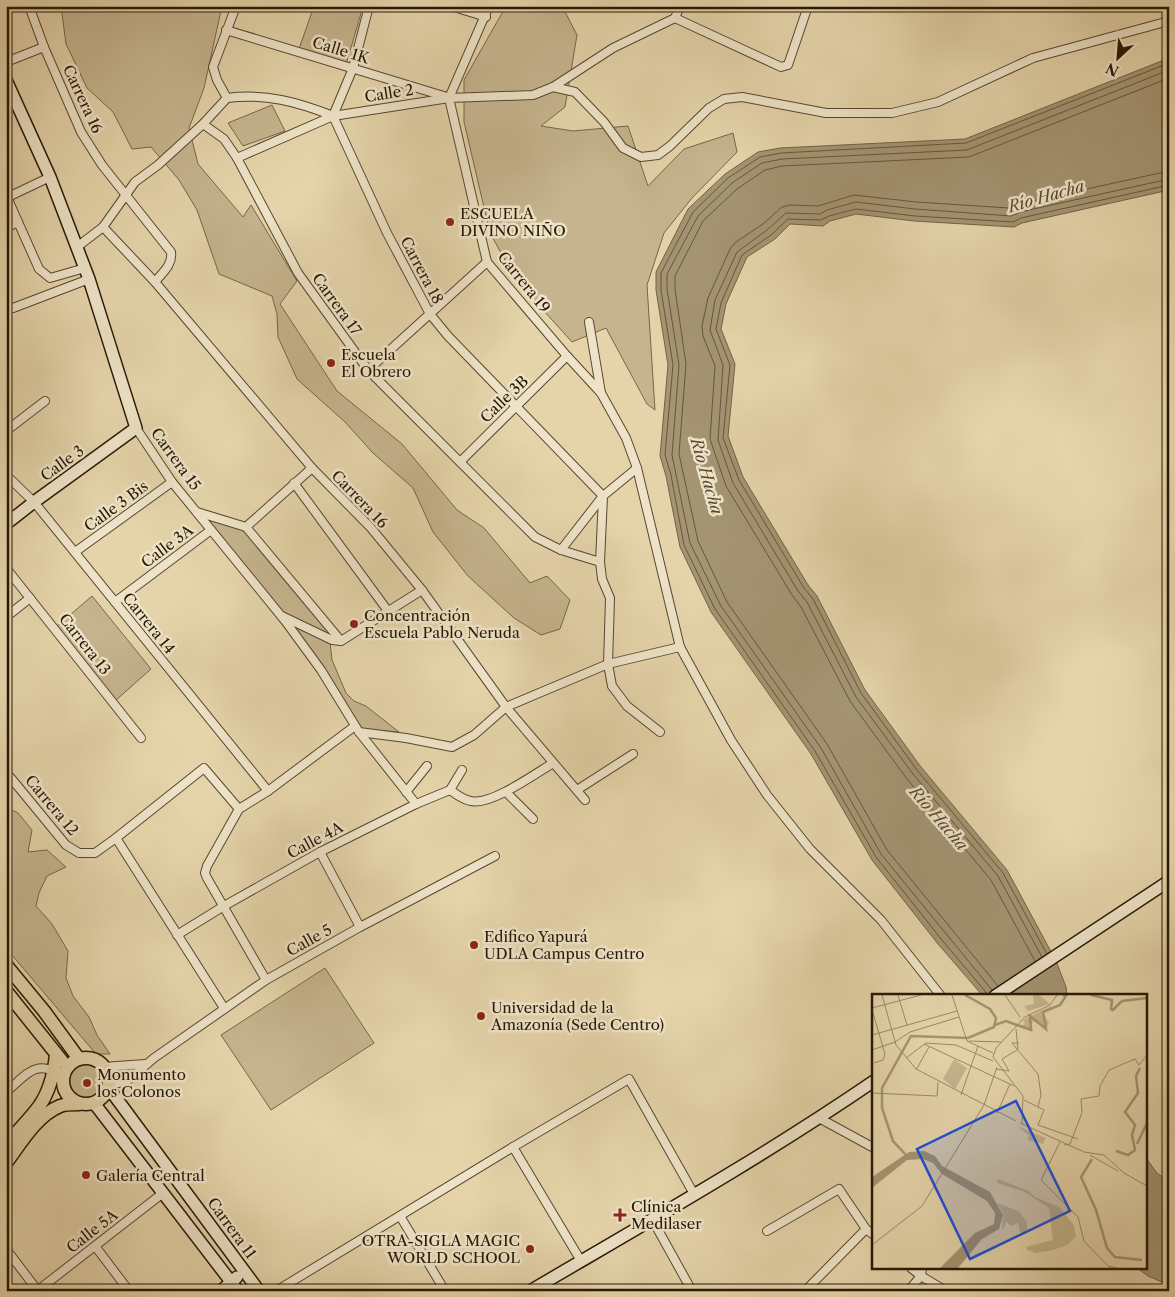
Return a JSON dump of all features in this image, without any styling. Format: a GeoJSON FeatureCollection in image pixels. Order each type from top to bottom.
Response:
{"type":"FeatureCollection","features":[{"type":"Feature","properties":{"kind":"main road","name":"Carrera 15"},"geometry":{"type":"LineString","coordinates":[[6,80],[50,177],[77,247],[136,428]]}},
{"type":"Feature","properties":{"kind":"main road","name":"Calle 3"},"geometry":{"type":"LineString","coordinates":[[6,524],[136,428]]}},
{"type":"Feature","properties":{"kind":"main road"},"geometry":{"type":"LineString","coordinates":[[999,994],[1169,881]]}},
{"type":"Feature","properties":{"kind":"main road"},"geometry":{"type":"LineString","coordinates":[[6,965],[44,1011],[66,1068],[64,1089],[67,1096],[79,1104]]}},
{"type":"Feature","properties":{"kind":"main road"},"geometry":{"type":"LineString","coordinates":[[6,991],[66,1068]]}},
{"type":"Feature","properties":{"kind":"main road"},"geometry":{"type":"LineString","coordinates":[[6,1163],[36,1124],[52,1110],[62,1105],[94,1103],[105,1094],[108,1086],[107,1072],[96,1061],[88,1058],[66,1068],[40,1106],[9,1135]]}},
{"type":"Feature","properties":{"kind":"main road"},"geometry":{"type":"LineString","coordinates":[[530,1291],[652,1220],[819,1118],[872,1082]]}},
{"type":"Feature","properties":{"kind":"main road","name":"Carrera 11"},"geometry":{"type":"LineString","coordinates":[[108,1086],[259,1291]]}},
{"type":"Feature","properties":{"kind":"main road"},"geometry":{"type":"LineString","coordinates":[[94,1103],[234,1286]]}},
{"type":"Feature","properties":{"kind":"main road"},"geometry":{"type":"LineString","coordinates":[[221,1291],[234,1286],[244,1271]]}},
{"type":"Feature","properties":{"kind":"street","name":"Carrera 16"},"geometry":{"type":"LineString","coordinates":[[29,6],[81,132],[102,165],[171,252],[170,264],[155,282]]}},
{"type":"Feature","properties":{"kind":"street"},"geometry":{"type":"LineString","coordinates":[[227,98],[217,80],[213,67],[236,6]]}},
{"type":"Feature","properties":{"kind":"street"},"geometry":{"type":"LineString","coordinates":[[77,247],[102,227],[135,182],[158,165],[203,124],[227,98],[246,95],[276,98],[306,105],[333,116],[353,68],[370,6]]}},
{"type":"Feature","properties":{"kind":"street"},"geometry":{"type":"LineString","coordinates":[[451,6],[486,17]]}},
{"type":"Feature","properties":{"kind":"street"},"geometry":{"type":"LineString","coordinates":[[449,98],[486,17],[489,6]]}},
{"type":"Feature","properties":{"kind":"street"},"geometry":{"type":"LineString","coordinates":[[680,6],[675,18],[781,68],[788,65],[808,6]]}},
{"type":"Feature","properties":{"kind":"street","name":"Calle 2"},"geometry":{"type":"LineString","coordinates":[[237,158],[333,116],[449,98],[533,95],[553,87],[613,48],[675,18]]}},
{"type":"Feature","properties":{"kind":"street"},"geometry":{"type":"LineString","coordinates":[[553,87],[575,92],[604,122],[623,148],[641,157],[658,155],[670,146],[709,108],[724,99],[742,97],[826,113],[892,113],[938,102],[1033,58],[1169,21]]}},
{"type":"Feature","properties":{"kind":"street","name":"Calle 1K"},"geometry":{"type":"LineString","coordinates":[[226,30],[449,98]]}},
{"type":"Feature","properties":{"kind":"street"},"geometry":{"type":"LineString","coordinates":[[6,62],[44,46]]}},
{"type":"Feature","properties":{"kind":"street","name":"Carrera 19"},"geometry":{"type":"LineString","coordinates":[[449,98],[487,262],[601,393],[626,438],[636,468],[680,647],[732,740],[767,795],[810,849],[881,920],[939,994]]}},
{"type":"Feature","properties":{"kind":"street","name":"Carrera 18"},"geometry":{"type":"LineString","coordinates":[[333,116],[387,233],[430,314],[448,336],[603,496]]}},
{"type":"Feature","properties":{"kind":"street","name":"Carrera 17"},"geometry":{"type":"LineString","coordinates":[[203,124],[224,139],[237,158],[298,273],[368,370],[535,537],[560,550],[600,562]]}},
{"type":"Feature","properties":{"kind":"street"},"geometry":{"type":"LineString","coordinates":[[50,177],[7,197],[39,269],[44,274],[50,278],[87,274]]}},
{"type":"Feature","properties":{"kind":"street"},"geometry":{"type":"LineString","coordinates":[[6,228],[18,222]]}},
{"type":"Feature","properties":{"kind":"street","name":"Carrera 16"},"geometry":{"type":"LineString","coordinates":[[102,227],[155,282],[312,468],[371,528],[422,590],[506,706],[585,800]]}},
{"type":"Feature","properties":{"kind":"street"},"geometry":{"type":"LineString","coordinates":[[368,370],[487,262]]}},
{"type":"Feature","properties":{"kind":"street"},"geometry":{"type":"LineString","coordinates":[[8,306],[13,308],[87,274]]}},
{"type":"Feature","properties":{"kind":"street"},"geometry":{"type":"LineString","coordinates":[[589,322],[601,393]]}},
{"type":"Feature","properties":{"kind":"street","name":"Calle 3B"},"geometry":{"type":"LineString","coordinates":[[460,462],[567,356]]}},
{"type":"Feature","properties":{"kind":"street"},"geometry":{"type":"LineString","coordinates":[[6,431],[45,401]]}},
{"type":"Feature","properties":{"kind":"street","name":"Carrera 15"},"geometry":{"type":"LineString","coordinates":[[136,428],[172,482],[322,670],[357,729],[416,804]]}},
{"type":"Feature","properties":{"kind":"street"},"geometry":{"type":"LineString","coordinates":[[246,527],[312,468]]}},
{"type":"Feature","properties":{"kind":"street"},"geometry":{"type":"LineString","coordinates":[[560,550],[603,496],[636,468]]}},
{"type":"Feature","properties":{"kind":"street","name":"Carrera 14"},"geometry":{"type":"LineString","coordinates":[[6,475],[34,502],[268,791]]}},
{"type":"Feature","properties":{"kind":"street","name":"Calle 3 Bis"},"geometry":{"type":"LineString","coordinates":[[75,552],[172,482]]}},
{"type":"Feature","properties":{"kind":"street"},"geometry":{"type":"LineString","coordinates":[[294,483],[388,611]]}},
{"type":"Feature","properties":{"kind":"street"},"geometry":{"type":"LineString","coordinates":[[603,496],[600,562],[602,579],[610,598],[608,664],[612,686],[627,706],[660,732]]}},
{"type":"Feature","properties":{"kind":"street"},"geometry":{"type":"LineString","coordinates":[[197,512],[246,527],[340,641]]}},
{"type":"Feature","properties":{"kind":"street","name":"Calle 3A"},"geometry":{"type":"LineString","coordinates":[[115,602],[211,530]]}},
{"type":"Feature","properties":{"kind":"street","name":"Carrera 13"},"geometry":{"type":"LineString","coordinates":[[6,568],[141,738]]}},
{"type":"Feature","properties":{"kind":"street"},"geometry":{"type":"LineString","coordinates":[[280,615],[332,640],[340,641],[422,590]]}},
{"type":"Feature","properties":{"kind":"street"},"geometry":{"type":"LineString","coordinates":[[6,617],[30,598]]}},
{"type":"Feature","properties":{"kind":"street"},"geometry":{"type":"LineString","coordinates":[[266,980],[205,873],[239,810],[357,729],[452,747],[474,734],[506,706],[608,664],[680,647]]}},
{"type":"Feature","properties":{"kind":"street"},"geometry":{"type":"LineString","coordinates":[[577,790],[633,754]]}},
{"type":"Feature","properties":{"kind":"street"},"geometry":{"type":"LineString","coordinates":[[462,770],[450,790],[468,801],[478,802],[506,792],[552,763]]}},
{"type":"Feature","properties":{"kind":"street"},"geometry":{"type":"LineString","coordinates":[[406,792],[427,766]]}},
{"type":"Feature","properties":{"kind":"street"},"geometry":{"type":"LineString","coordinates":[[224,1008],[116,838],[204,768],[239,810]]}},
{"type":"Feature","properties":{"kind":"street","name":"Carrera 12"},"geometry":{"type":"LineString","coordinates":[[6,772],[66,846],[79,853],[95,853],[116,838]]}},
{"type":"Feature","properties":{"kind":"street","name":"Calle 4A"},"geometry":{"type":"LineString","coordinates":[[177,935],[320,852],[416,804],[450,790]]}},
{"type":"Feature","properties":{"kind":"street"},"geometry":{"type":"LineString","coordinates":[[506,792],[533,819]]}},
{"type":"Feature","properties":{"kind":"street"},"geometry":{"type":"LineString","coordinates":[[320,852],[360,927]]}},
{"type":"Feature","properties":{"kind":"street","name":"Calle 5"},"geometry":{"type":"LineString","coordinates":[[108,1086],[126,1082],[145,1064],[266,980],[360,927],[495,856]]}},
{"type":"Feature","properties":{"kind":"street"},"geometry":{"type":"LineString","coordinates":[[103,1067],[145,1064]]}},
{"type":"Feature","properties":{"kind":"street"},"geometry":{"type":"LineString","coordinates":[[6,1092],[34,1069],[42,1067],[66,1068]]}},
{"type":"Feature","properties":{"kind":"street"},"geometry":{"type":"LineString","coordinates":[[276,1291],[628,1079],[694,1194]]}},
{"type":"Feature","properties":{"kind":"street"},"geometry":{"type":"LineString","coordinates":[[819,1118],[872,1147]]}},
{"type":"Feature","properties":{"kind":"street"},"geometry":{"type":"LineString","coordinates":[[513,1147],[582,1260]]}},
{"type":"Feature","properties":{"kind":"street"},"geometry":{"type":"LineString","coordinates":[[767,1231],[839,1189],[866,1229],[872,1234]]}},
{"type":"Feature","properties":{"kind":"street","name":"Calle 5A"},"geometry":{"type":"LineString","coordinates":[[37,1291],[164,1193]]}},
{"type":"Feature","properties":{"kind":"street"},"geometry":{"type":"LineString","coordinates":[[400,1216],[445,1291]]}},
{"type":"Feature","properties":{"kind":"street"},"geometry":{"type":"LineString","coordinates":[[652,1220],[692,1291]]}},
{"type":"Feature","properties":{"kind":"street"},"geometry":{"type":"LineString","coordinates":[[805,1291],[866,1229]]}},
{"type":"Feature","properties":{"kind":"street"},"geometry":{"type":"LineString","coordinates":[[95,1246],[129,1291]]}},
{"type":"Feature","properties":{"kind":"street"},"geometry":{"type":"LineString","coordinates":[[6,1249],[37,1291]]}},
{"type":"Feature","properties":{"kind":"street"},"geometry":{"type":"LineString","coordinates":[[908,1291],[921,1272],[946,1291]]}},
{"type":"Feature","properties":{"kind":"shaded area"},"geometry":{"type":"Polygon","coordinates":[[[61,6],[222,6],[204,88],[189,128],[198,164],[243,217],[251,205],[297,281],[280,304],[337,391],[402,444],[457,510],[484,528],[530,583],[547,576],[570,600],[560,629],[541,635],[514,618],[468,576],[433,532],[413,488],[373,453],[345,422],[297,379],[278,337],[277,314],[272,296],[219,274],[197,210],[179,180],[151,147],[132,149],[113,112],[87,88],[66,44],[61,6]]]}},
{"type":"Feature","properties":{"kind":"shaded area"},"geometry":{"type":"Polygon","coordinates":[[[314,6],[363,6],[346,65],[299,49],[314,6]]]}},
{"type":"Feature","properties":{"kind":"shaded area"},"geometry":{"type":"Polygon","coordinates":[[[506,6],[562,6],[577,35],[565,107],[541,126],[573,131],[628,126],[648,186],[684,149],[733,133],[737,152],[692,198],[664,233],[647,285],[655,410],[647,404],[606,328],[572,342],[516,280],[490,233],[464,122],[464,80],[506,6]]]}},
{"type":"Feature","properties":{"kind":"shaded area"},"geometry":{"type":"Polygon","coordinates":[[[272,105],[285,131],[243,146],[228,123],[272,105]]]}},
{"type":"Feature","properties":{"kind":"shaded area"},"geometry":{"type":"Polygon","coordinates":[[[210,520],[247,531],[329,633],[332,660],[346,693],[354,701],[366,706],[399,732],[360,729],[210,525],[210,520]]]}},
{"type":"Feature","properties":{"kind":"shaded area"},"geometry":{"type":"Polygon","coordinates":[[[92,596],[151,669],[115,701],[56,627],[92,596]]]}},
{"type":"Feature","properties":{"kind":"shaded area"},"geometry":{"type":"Polygon","coordinates":[[[6,807],[18,813],[32,830],[28,852],[47,850],[66,867],[47,876],[39,893],[36,906],[52,924],[68,951],[66,978],[73,996],[89,1017],[97,1035],[110,1054],[96,1054],[6,948],[6,807]]]}},
{"type":"Feature","properties":{"kind":"shaded area"},"geometry":{"type":"Polygon","coordinates":[[[325,968],[374,1043],[271,1110],[221,1035],[325,968]]]}},
{"type":"Feature","properties":{"kind":"shaded area"},"geometry":{"type":"Polygon","coordinates":[[[85,1064],[97,1069],[102,1081],[97,1093],[85,1098],[73,1093],[68,1081],[73,1069],[85,1064]]]}},
{"type":"Feature","properties":{"kind":"water","name":"Río Hacha"},"geometry":{"type":"Polygon","coordinates":[[[1169,58],[1169,190],[1022,223],[1014,227],[914,221],[856,214],[830,221],[823,226],[790,224],[775,239],[747,257],[726,304],[721,329],[735,364],[728,436],[743,477],[808,585],[817,596],[865,690],[921,767],[1007,870],[1056,961],[1067,994],[981,994],[938,944],[872,860],[811,754],[711,612],[680,547],[666,476],[660,456],[668,365],[656,290],[656,272],[688,209],[725,174],[758,152],[780,148],[965,139],[1169,58]]]}},
{"type":"Feature","properties":{"kind":"water"},"geometry":{"type":"Polygon","coordinates":[[[1148,1161],[1157,1173],[1169,1182],[1169,1285],[1148,1276],[1140,1270],[1148,1270],[1148,1161]]]}},
{"type":"Feature","properties":{"kind":"place","name":"ESCUELA DIVINO NIÑO"},"geometry":{"type":"Point","coordinates":[450,222]}},
{"type":"Feature","properties":{"kind":"place","name":"Escuela El Obrero"},"geometry":{"type":"Point","coordinates":[331,363]}},
{"type":"Feature","properties":{"kind":"place","name":"Concentración Escuela Pablo Neruda"},"geometry":{"type":"Point","coordinates":[354,624]}},
{"type":"Feature","properties":{"kind":"place","name":"Edifico Yapurá UDLA Campus Centro"},"geometry":{"type":"Point","coordinates":[474,945]}},
{"type":"Feature","properties":{"kind":"place","name":"Universidad de la Amazonía (Sede Centro)"},"geometry":{"type":"Point","coordinates":[481,1016]}},
{"type":"Feature","properties":{"kind":"place","name":"Monumento los Colonos"},"geometry":{"type":"Point","coordinates":[87,1083]}},
{"type":"Feature","properties":{"kind":"place","name":"Galería Central"},"geometry":{"type":"Point","coordinates":[86,1175]}},
{"type":"Feature","properties":{"kind":"place","name":"Clínica Medilaser"},"geometry":{"type":"Point","coordinates":[620,1215]}},
{"type":"Feature","properties":{"kind":"place","name":"OTRA-SIGLA MAGIC WORLD SCHOOL"},"geometry":{"type":"Point","coordinates":[530,1249]}}]}
